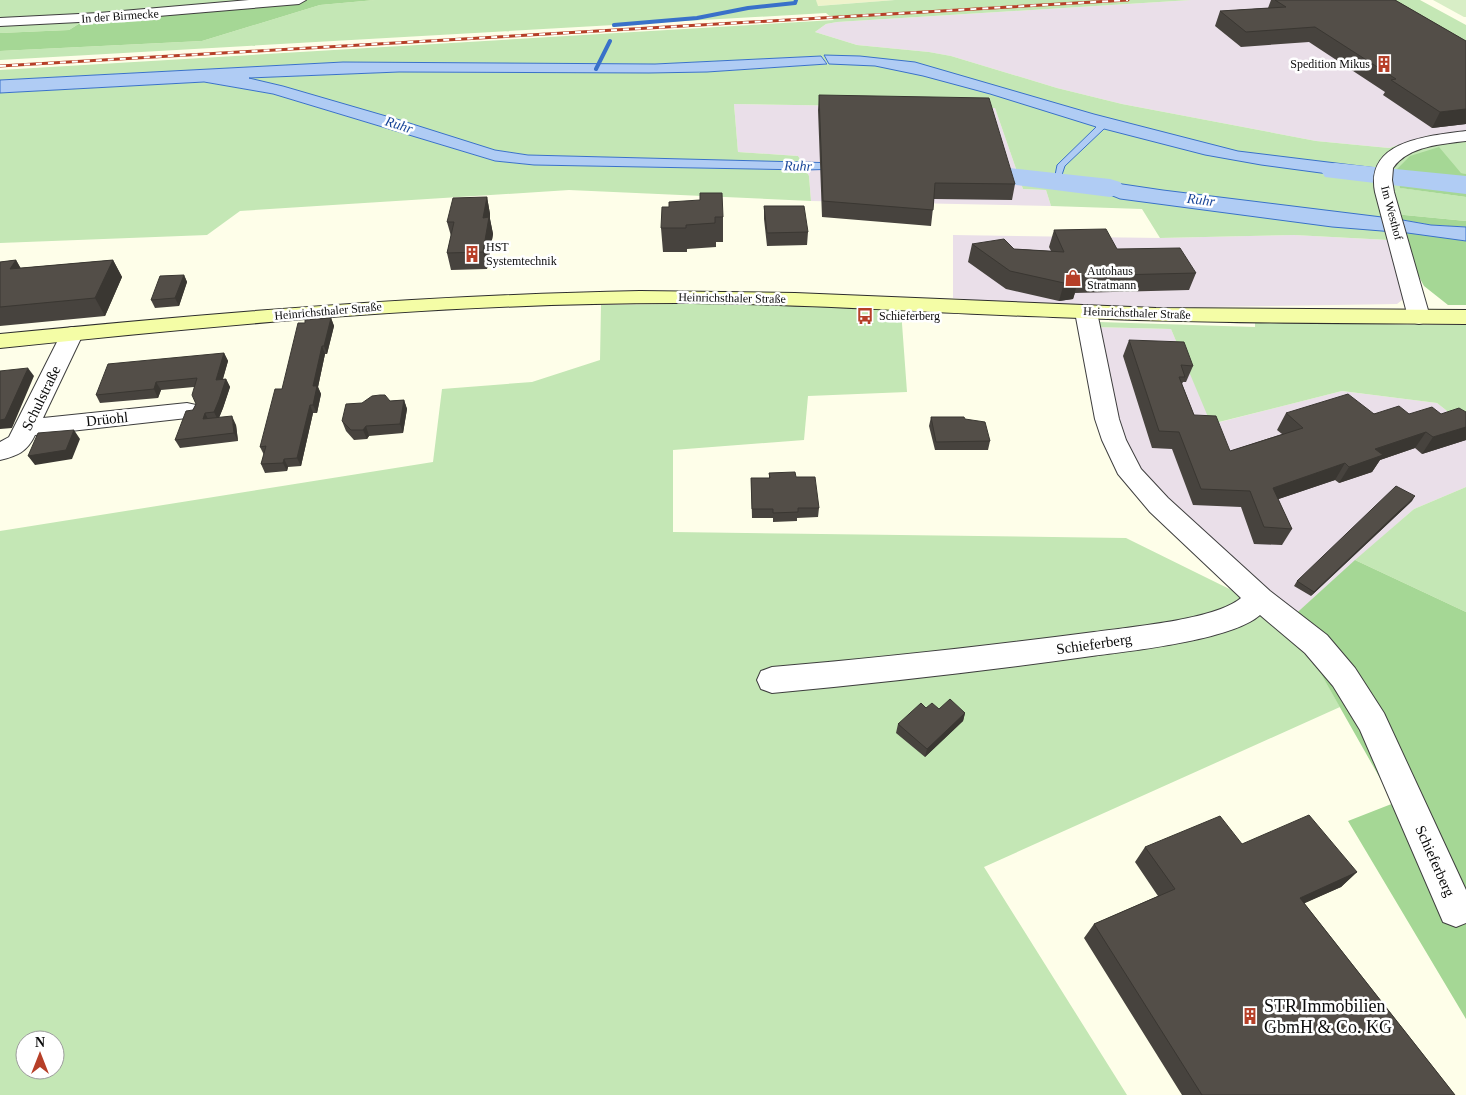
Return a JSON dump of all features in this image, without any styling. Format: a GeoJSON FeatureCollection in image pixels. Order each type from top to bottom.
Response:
{"type":"FeatureCollection","features":[{"type":"Feature","properties":{"kind":"main road","name":"Heinrichsthaler Straße"},"geometry":{"type":"LineString","coordinates":[[0,341],[421,304],[591,298],[740,297],[1214,316],[1466,317]]}},
{"type":"Feature","properties":{"kind":"street","name":"In der Birmecke"},"geometry":{"type":"LineString","coordinates":[[0,22],[89,18],[299,0]]}},
{"type":"Feature","properties":{"kind":"street","name":"Im Westhof"},"geometry":{"type":"LineString","coordinates":[[1419,317],[1383,183],[1384,168],[1393,156],[1416,146],[1466,136]]}},
{"type":"Feature","properties":{"kind":"street","name":"Schieferberg"},"geometry":{"type":"LineString","coordinates":[[1086,312],[1107,419],[1114,440],[1131,474],[1159,505],[1260,599],[1316,644],[1344,677],[1373,724],[1456,909]]}},
{"type":"Feature","properties":{"kind":"street","name":"Schulstraße"},"geometry":{"type":"LineString","coordinates":[[0,451],[9,449],[19,442],[72,334]]}},
{"type":"Feature","properties":{"kind":"street","name":"Drüohl"},"geometry":{"type":"LineString","coordinates":[[27,428],[187,411]]}},
{"type":"Feature","properties":{"kind":"street","name":"Schieferberg"},"geometry":{"type":"LineString","coordinates":[[772,680],[965,661],[1148,636],[1194,628],[1231,618],[1260,599]]}},
{"type":"Feature","properties":{"kind":"shaded area"},"geometry":{"type":"Polygon","coordinates":[[[1191,0],[1370,0],[1466,54],[1466,132],[1427,136],[1389,148],[1316,141],[1122,104],[1057,88],[951,56],[857,45],[815,32],[826,24],[837,22],[1191,0]]]}},
{"type":"Feature","properties":{"kind":"shaded area"},"geometry":{"type":"Polygon","coordinates":[[[734,104],[995,108],[1023,189],[1046,190],[1051,206],[811,201],[809,176],[806,170],[840,163],[802,162],[798,156],[738,152],[734,104]]]}},
{"type":"Feature","properties":{"kind":"shaded area"},"geometry":{"type":"Polygon","coordinates":[[[953,235],[1160,238],[1294,235],[1389,240],[1406,297],[1397,304],[1082,309],[953,298],[953,235]]]}},
{"type":"Feature","properties":{"kind":"shaded area"},"geometry":{"type":"Polygon","coordinates":[[[1093,327],[1171,329],[1212,424],[1342,391],[1437,403],[1466,426],[1466,487],[1414,509],[1290,619],[1139,480],[1113,420],[1093,327]]]}},
{"type":"Feature","properties":{"kind":"green space"},"geometry":{"type":"Polygon","coordinates":[[[0,0],[298,0],[88,18],[69,30],[0,33],[0,0]]]}},
{"type":"Feature","properties":{"kind":"green space"},"geometry":{"type":"Polygon","coordinates":[[[298,0],[375,0],[320,5],[202,41],[0,51],[0,33],[69,30],[88,18],[298,0]]]}},
{"type":"Feature","properties":{"kind":"green space"},"geometry":{"type":"Polygon","coordinates":[[[375,0],[816,0],[818,6],[895,0],[1191,0],[837,22],[826,24],[815,32],[857,45],[951,56],[1057,88],[1122,104],[1316,141],[1389,148],[1427,136],[1466,132],[1466,174],[1397,169],[1401,188],[1466,197],[1466,221],[1394,214],[1389,240],[1294,235],[1160,238],[1142,209],[1051,206],[1046,190],[1023,189],[995,108],[734,104],[738,152],[798,156],[802,162],[528,155],[495,150],[283,86],[246,78],[399,72],[707,72],[828,64],[821,56],[655,64],[343,62],[0,80],[0,70],[834,20],[826,13],[0,60],[0,51],[202,41],[320,5],[375,0]]]}},
{"type":"Feature","properties":{"kind":"green space"},"geometry":{"type":"Polygon","coordinates":[[[816,0],[895,0],[817,6],[816,0]]]}},
{"type":"Feature","properties":{"kind":"green space"},"geometry":{"type":"Polygon","coordinates":[[[1370,0],[1420,0],[1466,25],[1466,54],[1370,0]]]}},
{"type":"Feature","properties":{"kind":"green space"},"geometry":{"type":"Polygon","coordinates":[[[1433,0],[1466,0],[1466,17],[1464,17],[1433,0]]]}},
{"type":"Feature","properties":{"kind":"green space"},"geometry":{"type":"Polygon","coordinates":[[[204,82],[273,94],[495,161],[534,165],[806,170],[809,176],[811,201],[569,190],[240,211],[207,235],[0,243],[0,93],[204,82]]]}},
{"type":"Feature","properties":{"kind":"green space"},"geometry":{"type":"Polygon","coordinates":[[[1439,147],[1461,173],[1466,174],[1466,179],[1400,171],[1404,183],[1466,192],[1466,197],[1400,188],[1397,169],[1410,156],[1439,147]]]}},
{"type":"Feature","properties":{"kind":"green space"},"geometry":{"type":"Polygon","coordinates":[[[1394,214],[1466,221],[1466,227],[1431,225],[1398,219],[1466,241],[1466,305],[1448,305],[1424,286],[1403,247],[1394,214]]]}},
{"type":"Feature","properties":{"kind":"green space"},"geometry":{"type":"Polygon","coordinates":[[[754,303],[901,310],[907,392],[808,396],[804,440],[673,450],[673,532],[1126,538],[1290,619],[1340,707],[984,867],[1127,1095],[0,1095],[0,531],[433,462],[442,389],[532,382],[600,360],[601,305],[754,303]]]}},
{"type":"Feature","properties":{"kind":"green space"},"geometry":{"type":"Polygon","coordinates":[[[1099,322],[1255,327],[1255,323],[1466,325],[1466,426],[1437,403],[1342,391],[1211,424],[1171,329],[1093,327],[1099,322]]]}},
{"type":"Feature","properties":{"kind":"green space"},"geometry":{"type":"Polygon","coordinates":[[[1466,487],[1466,612],[1355,560],[1414,509],[1466,487]]]}},
{"type":"Feature","properties":{"kind":"green space"},"geometry":{"type":"Polygon","coordinates":[[[1355,560],[1466,612],[1466,1019],[1348,821],[1394,803],[1290,619],[1355,560]]]}},
{"type":"Feature","properties":{"kind":"water"},"geometry":{"type":"Polygon","coordinates":[[[824,55],[860,56],[915,62],[1094,114],[1238,151],[1377,168],[1380,181],[1261,165],[1205,155],[1104,129],[1065,166],[1062,175],[1163,190],[1390,218],[1394,232],[1332,227],[1120,199],[1110,195],[1051,187],[1052,174],[1055,175],[1057,165],[1096,127],[990,94],[923,76],[875,66],[829,64],[824,55]]]}},
{"type":"Feature","properties":{"kind":"water"},"geometry":{"type":"Polygon","coordinates":[[[821,56],[827,64],[707,72],[399,72],[249,78],[400,120],[495,150],[528,155],[840,163],[841,169],[534,165],[495,161],[273,94],[204,82],[0,93],[0,80],[343,62],[655,64],[821,56]]]}},
{"type":"Feature","properties":{"kind":"water"},"geometry":{"type":"Polygon","coordinates":[[[1400,171],[1466,179],[1466,192],[1404,183],[1400,171]]]}},
{"type":"Feature","properties":{"kind":"water"},"geometry":{"type":"Polygon","coordinates":[[[1397,219],[1431,225],[1466,227],[1466,241],[1400,232],[1397,219]]]}},
{"type":"Feature","properties":{"kind":"building"},"geometry":{"type":"Polygon","coordinates":[[[1275,0],[1395,0],[1466,41],[1466,109],[1440,112],[1391,80],[1396,79],[1315,27],[1246,32],[1220,11],[1286,7],[1275,0]]]}},
{"type":"Feature","properties":{"kind":"building"},"geometry":{"type":"Polygon","coordinates":[[[819,95],[989,98],[1015,184],[935,183],[933,210],[823,201],[819,95]]]}},
{"type":"Feature","properties":{"kind":"building"},"geometry":{"type":"Polygon","coordinates":[[[700,193],[722,193],[723,217],[715,217],[715,223],[686,225],[686,228],[661,228],[662,207],[669,207],[669,202],[700,200],[700,193]]]}},
{"type":"Feature","properties":{"kind":"building","name":"HST Systemtechnik"},"geometry":{"type":"Polygon","coordinates":[[[487,197],[483,218],[489,217],[483,252],[447,253],[454,222],[447,222],[453,198],[487,197]]]}},
{"type":"Feature","properties":{"kind":"building"},"geometry":{"type":"Polygon","coordinates":[[[764,206],[804,206],[808,232],[767,233],[764,206]]]}},
{"type":"Feature","properties":{"kind":"building"},"geometry":{"type":"Polygon","coordinates":[[[1106,229],[1117,249],[1180,248],[1196,273],[1075,276],[1078,281],[1064,283],[1010,271],[972,244],[1004,239],[1014,249],[1064,252],[1054,230],[1106,229]]]}},
{"type":"Feature","properties":{"kind":"building"},"geometry":{"type":"Polygon","coordinates":[[[16,260],[10,269],[113,260],[95,298],[0,307],[0,262],[16,260]]]}},
{"type":"Feature","properties":{"kind":"building"},"geometry":{"type":"Polygon","coordinates":[[[184,275],[175,298],[151,300],[160,276],[184,275]]]}},
{"type":"Feature","properties":{"kind":"building"},"geometry":{"type":"Polygon","coordinates":[[[331,318],[324,346],[322,346],[313,386],[317,386],[313,405],[310,405],[297,458],[284,459],[283,463],[261,464],[266,446],[260,447],[275,389],[282,389],[298,323],[305,323],[305,320],[331,318]]]}},
{"type":"Feature","properties":{"kind":"building"},"geometry":{"type":"Polygon","coordinates":[[[1129,340],[1184,342],[1193,366],[1181,365],[1185,377],[1179,377],[1194,415],[1216,416],[1230,451],[1303,428],[1286,413],[1348,394],[1374,414],[1399,406],[1409,414],[1432,407],[1441,414],[1459,408],[1466,412],[1466,427],[1433,437],[1426,432],[1375,449],[1383,455],[1349,467],[1345,463],[1273,488],[1292,529],[1264,527],[1250,491],[1201,489],[1179,432],[1159,431],[1129,340]]]}},
{"type":"Feature","properties":{"kind":"building"},"geometry":{"type":"Polygon","coordinates":[[[224,353],[216,380],[226,379],[214,412],[205,413],[203,419],[232,416],[234,433],[175,440],[186,411],[193,410],[196,404],[192,395],[197,378],[156,382],[154,389],[96,395],[108,364],[224,353]]]}},
{"type":"Feature","properties":{"kind":"building"},"geometry":{"type":"Polygon","coordinates":[[[28,368],[5,419],[0,420],[0,371],[28,368]]]}},
{"type":"Feature","properties":{"kind":"building"},"geometry":{"type":"Polygon","coordinates":[[[385,395],[390,401],[404,400],[400,424],[366,426],[363,430],[351,430],[342,421],[346,404],[362,403],[372,396],[385,395]]]}},
{"type":"Feature","properties":{"kind":"building"},"geometry":{"type":"Polygon","coordinates":[[[931,417],[964,417],[965,419],[985,422],[990,441],[936,442],[931,417]]]}},
{"type":"Feature","properties":{"kind":"building"},"geometry":{"type":"Polygon","coordinates":[[[74,430],[66,450],[28,456],[38,433],[74,430]]]}},
{"type":"Feature","properties":{"kind":"building"},"geometry":{"type":"Polygon","coordinates":[[[795,472],[796,477],[815,477],[819,508],[798,508],[798,512],[773,513],[773,509],[752,509],[751,478],[770,478],[769,473],[795,472]]]}},
{"type":"Feature","properties":{"kind":"building"},"geometry":{"type":"Polygon","coordinates":[[[1396,486],[1415,496],[1314,592],[1297,581],[1396,486]]]}},
{"type":"Feature","properties":{"kind":"building"},"geometry":{"type":"Polygon","coordinates":[[[950,699],[965,713],[927,749],[898,724],[921,703],[926,708],[932,703],[939,709],[950,699]]]}},
{"type":"Feature","properties":{"kind":"building","name":"STR Immobilien GbmH & Co. KG"},"geometry":{"type":"Polygon","coordinates":[[[1309,815],[1357,872],[1300,898],[1455,1095],[1202,1095],[1094,924],[1175,889],[1145,847],[1220,816],[1242,844],[1309,815]]]}},
{"type":"Feature","properties":{"kind":"waterway"},"geometry":{"type":"LineString","coordinates":[[614,25],[697,18],[748,8],[795,3],[796,0]]}},
{"type":"Feature","properties":{"kind":"waterway"},"geometry":{"type":"LineString","coordinates":[[596,69],[610,41]]}},
{"type":"Feature","properties":{"kind":"waterway","name":"Ruhr"},"geometry":{"type":"LineString","coordinates":[[955,170],[1110,188]]}},
{"type":"Feature","properties":{"kind":"waterway","name":"Ruhr"},"geometry":{"type":"LineString","coordinates":[[1335,171],[1466,185]]}},
{"type":"Feature","properties":{"kind":"railway"},"geometry":{"type":"LineString","coordinates":[[0,66],[1128,0]]}},
{"type":"Feature","properties":{"kind":"place","name":"Spedition Mikus"},"geometry":{"type":"Point","coordinates":[1384,64]}},
{"type":"Feature","properties":{"kind":"place","name":"HST Systemtechnik"},"geometry":{"type":"Point","coordinates":[472,254]}},
{"type":"Feature","properties":{"kind":"place","name":"Autohaus Stratmann"},"geometry":{"type":"Point","coordinates":[1073,278]}},
{"type":"Feature","properties":{"kind":"place","name":"Schieferberg"},"geometry":{"type":"Point","coordinates":[865,316]}},
{"type":"Feature","properties":{"kind":"place","name":"STR Immobilien GbmH & Co. KG"},"geometry":{"type":"Point","coordinates":[1250,1016]}}]}
